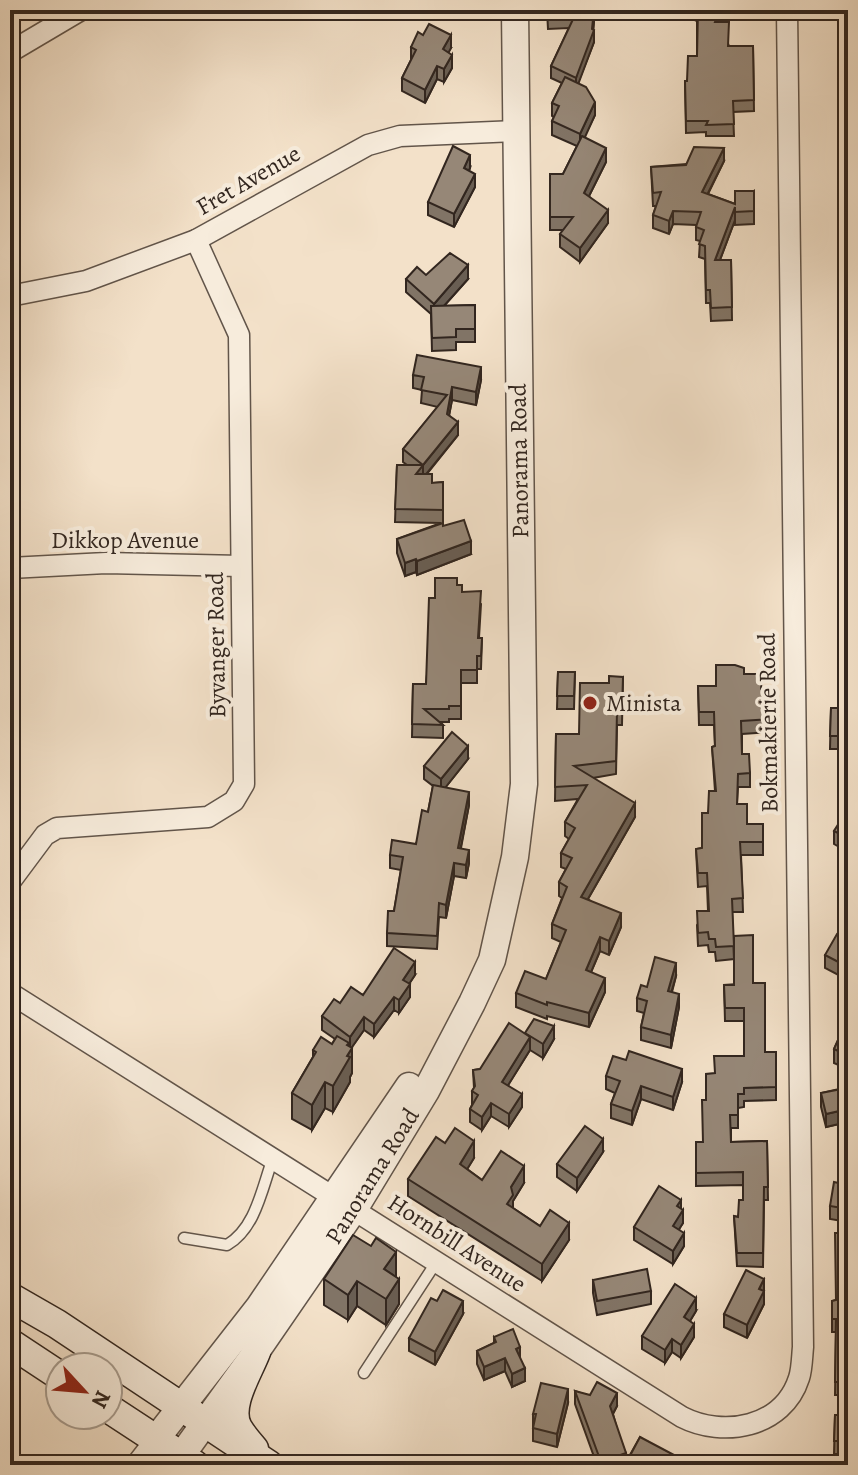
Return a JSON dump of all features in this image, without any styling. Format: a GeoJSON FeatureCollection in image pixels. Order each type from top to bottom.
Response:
{"type":"FeatureCollection","features":[{"type":"Feature","properties":{"kind":"main road"},"geometry":{"type":"LineString","coordinates":[[10,1297],[181,1405],[266,1463]]}},
{"type":"Feature","properties":{"kind":"main road"},"geometry":{"type":"LineString","coordinates":[[10,1343],[44,1365]]}},
{"type":"Feature","properties":{"kind":"main road"},"geometry":{"type":"LineString","coordinates":[[256,1352],[236,1401],[235,1415],[237,1426],[266,1463]]}},
{"type":"Feature","properties":{"kind":"main road"},"geometry":{"type":"LineString","coordinates":[[124,1418],[156,1439],[183,1462]]}},
{"type":"Feature","properties":{"kind":"street"},"geometry":{"type":"LineString","coordinates":[[10,52],[81,10]]}},
{"type":"Feature","properties":{"kind":"street","name":"Panorama Road"},"geometry":{"type":"LineString","coordinates":[[156,1439],[344,1202],[426,1091],[492,960],[515,857],[524,784],[515,10]]}},
{"type":"Feature","properties":{"kind":"street","name":"Bokmakierie Road"},"geometry":{"type":"LineString","coordinates":[[763,1420],[783,1405],[798,1379],[803,1347],[787,10]]}},
{"type":"Feature","properties":{"kind":"street","name":"Fret Avenue"},"geometry":{"type":"LineString","coordinates":[[10,296],[86,281],[196,240],[368,145],[400,136],[515,131]]}},
{"type":"Feature","properties":{"kind":"street","name":"Byvanger Road"},"geometry":{"type":"LineString","coordinates":[[10,882],[37,844],[57,828],[208,817],[234,801],[244,784],[239,335],[196,240]]}},
{"type":"Feature","properties":{"kind":"street","name":"Dikkop Avenue"},"geometry":{"type":"LineString","coordinates":[[10,568],[106,563],[241,566]]}},
{"type":"Feature","properties":{"kind":"street","name":"Hornbill Avenue"},"geometry":{"type":"LineString","coordinates":[[10,993],[697,1425],[728,1428],[763,1420]]}},
{"type":"Feature","properties":{"kind":"street","name":"Panorama Road"},"geometry":{"type":"LineString","coordinates":[[183,1462],[206,1423],[256,1352],[344,1202]]}},
{"type":"Feature","properties":{"kind":"street"},"geometry":{"type":"LineString","coordinates":[[136,1465],[156,1439]]}},
{"type":"Feature","properties":{"kind":"lane"},"geometry":{"type":"LineString","coordinates":[[184,1238],[227,1245],[241,1237],[250,1222],[273,1158]]}},
{"type":"Feature","properties":{"kind":"lane"},"geometry":{"type":"LineString","coordinates":[[364,1373],[437,1261]]}},
{"type":"Feature","properties":{"kind":"building"},"geometry":{"type":"Polygon","coordinates":[[[547,10],[594,10],[594,30],[576,78],[551,66],[575,15],[548,17],[547,10]]]}},
{"type":"Feature","properties":{"kind":"building"},"geometry":{"type":"Polygon","coordinates":[[[698,10],[720,10],[715,22],[729,22],[728,46],[753,46],[754,100],[733,101],[734,124],[706,125],[708,121],[686,121],[685,81],[688,56],[697,56],[698,10]]]}},
{"type":"Feature","properties":{"kind":"building"},"geometry":{"type":"Polygon","coordinates":[[[429,24],[451,35],[443,49],[452,55],[444,69],[437,66],[425,90],[402,78],[416,50],[411,47],[418,32],[423,35],[429,24]]]}},
{"type":"Feature","properties":{"kind":"building"},"geometry":{"type":"Polygon","coordinates":[[[565,77],[586,87],[595,102],[580,134],[552,121],[559,106],[552,103],[565,77]]]}},
{"type":"Feature","properties":{"kind":"building"},"geometry":{"type":"Polygon","coordinates":[[[582,136],[606,148],[584,193],[608,210],[580,248],[560,234],[573,217],[550,217],[550,174],[563,174],[582,136]]]}},
{"type":"Feature","properties":{"kind":"building"},"geometry":{"type":"Polygon","coordinates":[[[453,146],[470,155],[464,168],[475,174],[454,214],[428,202],[453,146]]]}},
{"type":"Feature","properties":{"kind":"building"},"geometry":{"type":"Polygon","coordinates":[[[694,147],[724,148],[702,192],[735,204],[735,191],[754,191],[754,211],[735,212],[735,207],[715,260],[731,260],[732,307],[711,308],[710,290],[706,290],[705,246],[699,244],[704,230],[696,227],[701,212],[673,211],[669,221],[653,215],[661,192],[653,193],[651,167],[686,165],[694,147]]]}},
{"type":"Feature","properties":{"kind":"building"},"geometry":{"type":"Polygon","coordinates":[[[450,253],[468,265],[434,304],[406,279],[417,267],[426,275],[450,253]]]}},
{"type":"Feature","properties":{"kind":"building"},"geometry":{"type":"Polygon","coordinates":[[[475,305],[475,329],[456,329],[456,337],[432,338],[431,306],[475,305]]]}},
{"type":"Feature","properties":{"kind":"building"},"geometry":{"type":"Polygon","coordinates":[[[417,355],[481,367],[476,392],[452,387],[447,414],[458,422],[423,465],[403,449],[447,395],[421,390],[424,377],[413,375],[417,355]]]}},
{"type":"Feature","properties":{"kind":"building"},"geometry":{"type":"Polygon","coordinates":[[[397,465],[423,465],[416,474],[432,474],[432,483],[443,482],[443,510],[395,509],[397,465]]]}},
{"type":"Feature","properties":{"kind":"building"},"geometry":{"type":"Polygon","coordinates":[[[464,520],[471,541],[405,563],[397,539],[443,523],[443,526],[464,520]]]}},
{"type":"Feature","properties":{"kind":"building"},"geometry":{"type":"Polygon","coordinates":[[[435,578],[457,578],[462,592],[481,591],[478,638],[482,638],[481,656],[477,656],[477,670],[461,670],[461,706],[424,709],[443,725],[412,724],[413,684],[426,684],[429,598],[435,598],[435,578]]]}},
{"type":"Feature","properties":{"kind":"building"},"geometry":{"type":"Polygon","coordinates":[[[716,665],[735,665],[744,668],[744,674],[762,674],[761,689],[769,690],[768,701],[772,699],[772,719],[741,721],[742,754],[749,754],[750,773],[738,774],[737,804],[747,804],[747,824],[763,824],[763,842],[740,842],[743,898],[732,899],[734,946],[716,947],[715,939],[709,939],[708,932],[698,933],[697,911],[709,911],[707,873],[698,873],[696,849],[702,848],[702,813],[708,813],[709,791],[716,791],[712,747],[715,746],[714,712],[699,712],[698,686],[716,686],[716,665]]]}},
{"type":"Feature","properties":{"kind":"building"},"geometry":{"type":"Polygon","coordinates":[[[558,672],[575,672],[574,696],[557,696],[558,672]]]}},
{"type":"Feature","properties":{"kind":"building"},"geometry":{"type":"Polygon","coordinates":[[[609,676],[623,677],[622,711],[617,711],[616,761],[574,766],[635,803],[581,897],[621,913],[609,941],[600,937],[586,970],[605,978],[589,1013],[547,1002],[547,1005],[516,993],[525,971],[546,979],[566,930],[552,924],[567,887],[559,882],[572,858],[561,853],[575,828],[565,822],[587,785],[555,787],[556,734],[579,734],[580,683],[609,683],[609,676]]]}},
{"type":"Feature","properties":{"kind":"building"},"geometry":{"type":"Polygon","coordinates":[[[831,708],[848,708],[848,736],[830,736],[831,708]]]}},
{"type":"Feature","properties":{"kind":"building"},"geometry":{"type":"Polygon","coordinates":[[[452,732],[468,746],[441,779],[424,766],[452,732]]]}},
{"type":"Feature","properties":{"kind":"building"},"geometry":{"type":"Polygon","coordinates":[[[433,785],[469,792],[458,848],[469,850],[466,865],[454,863],[446,905],[439,903],[437,936],[387,933],[388,911],[394,911],[403,857],[390,855],[392,840],[416,844],[422,810],[428,812],[433,785]]]}},
{"type":"Feature","properties":{"kind":"building"},"geometry":{"type":"Polygon","coordinates":[[[844,815],[848,817],[848,852],[841,847],[847,838],[834,831],[844,815]]]}},
{"type":"Feature","properties":{"kind":"building"},"geometry":{"type":"Polygon","coordinates":[[[848,877],[848,967],[825,955],[837,934],[846,939],[848,877]]]}},
{"type":"Feature","properties":{"kind":"building"},"geometry":{"type":"Polygon","coordinates":[[[753,935],[753,983],[765,983],[765,1052],[776,1052],[776,1087],[744,1088],[744,1094],[738,1094],[738,1115],[730,1115],[731,1142],[767,1141],[768,1187],[764,1187],[763,1253],[737,1253],[734,1216],[738,1217],[739,1200],[743,1200],[743,1172],[696,1173],[696,1142],[703,1142],[702,1100],[706,1100],[706,1074],[715,1073],[714,1056],[744,1056],[744,1008],[725,1008],[724,985],[734,985],[734,936],[753,935]]]}},
{"type":"Feature","properties":{"kind":"building"},"geometry":{"type":"Polygon","coordinates":[[[394,948],[415,962],[403,980],[410,984],[399,1000],[394,997],[374,1024],[364,1017],[350,1037],[322,1016],[334,999],[340,1003],[351,987],[363,995],[394,948]]]}},
{"type":"Feature","properties":{"kind":"building"},"geometry":{"type":"Polygon","coordinates":[[[655,957],[676,963],[668,991],[679,994],[671,1035],[641,1027],[647,1001],[637,998],[641,985],[647,987],[655,957]]]}},
{"type":"Feature","properties":{"kind":"building"},"geometry":{"type":"Polygon","coordinates":[[[848,1018],[848,1056],[834,1049],[848,1018]]]}},
{"type":"Feature","properties":{"kind":"building"},"geometry":{"type":"Polygon","coordinates":[[[534,1019],[554,1026],[543,1044],[525,1033],[534,1019]]]}},
{"type":"Feature","properties":{"kind":"building"},"geometry":{"type":"Polygon","coordinates":[[[509,1023],[530,1037],[502,1082],[522,1094],[509,1114],[491,1103],[482,1117],[470,1109],[478,1095],[472,1091],[475,1086],[473,1070],[480,1069],[509,1023]]]}},
{"type":"Feature","properties":{"kind":"building"},"geometry":{"type":"Polygon","coordinates":[[[337,1036],[349,1043],[347,1045],[352,1048],[347,1056],[350,1057],[333,1086],[325,1082],[312,1105],[292,1093],[316,1052],[313,1050],[321,1037],[332,1044],[337,1036]]]}},
{"type":"Feature","properties":{"kind":"building"},"geometry":{"type":"Polygon","coordinates":[[[629,1051],[682,1069],[673,1097],[641,1086],[632,1111],[611,1104],[620,1081],[606,1076],[613,1056],[626,1060],[629,1051]]]}},
{"type":"Feature","properties":{"kind":"building"},"geometry":{"type":"Polygon","coordinates":[[[848,1074],[848,1109],[826,1114],[821,1093],[847,1088],[844,1075],[848,1074]]]}},
{"type":"Feature","properties":{"kind":"building"},"geometry":{"type":"Polygon","coordinates":[[[585,1126],[603,1139],[577,1178],[557,1164],[585,1126]]]}},
{"type":"Feature","properties":{"kind":"building"},"geometry":{"type":"Polygon","coordinates":[[[455,1128],[474,1141],[460,1164],[482,1180],[501,1151],[524,1166],[511,1187],[513,1195],[507,1204],[540,1226],[550,1210],[569,1223],[542,1264],[408,1179],[436,1137],[445,1143],[455,1128]]]}},
{"type":"Feature","properties":{"kind":"building"},"geometry":{"type":"Polygon","coordinates":[[[844,1177],[848,1178],[848,1209],[830,1206],[834,1182],[843,1184],[844,1177]]]}},
{"type":"Feature","properties":{"kind":"building"},"geometry":{"type":"Polygon","coordinates":[[[659,1186],[681,1200],[677,1206],[683,1210],[673,1226],[684,1233],[673,1251],[634,1227],[659,1186]]]}},
{"type":"Feature","properties":{"kind":"building"},"geometry":{"type":"Polygon","coordinates":[[[835,1233],[848,1233],[848,1441],[834,1441],[835,1415],[840,1415],[840,1382],[835,1382],[836,1319],[832,1319],[832,1301],[836,1300],[835,1233]]]}},
{"type":"Feature","properties":{"kind":"building"},"geometry":{"type":"Polygon","coordinates":[[[353,1235],[371,1246],[376,1238],[396,1252],[384,1269],[399,1279],[386,1299],[357,1281],[348,1295],[324,1279],[353,1235]]]}},
{"type":"Feature","properties":{"kind":"building"},"geometry":{"type":"Polygon","coordinates":[[[647,1269],[651,1291],[597,1301],[593,1280],[647,1269]]]}},
{"type":"Feature","properties":{"kind":"building"},"geometry":{"type":"Polygon","coordinates":[[[746,1270],[764,1279],[759,1289],[764,1291],[747,1325],[724,1314],[746,1270]]]}},
{"type":"Feature","properties":{"kind":"building"},"geometry":{"type":"Polygon","coordinates":[[[675,1284],[696,1298],[684,1317],[694,1324],[681,1345],[672,1339],[665,1350],[642,1336],[675,1284]]]}},
{"type":"Feature","properties":{"kind":"building"},"geometry":{"type":"Polygon","coordinates":[[[443,1290],[463,1301],[435,1352],[409,1338],[431,1298],[437,1301],[443,1290]]]}},
{"type":"Feature","properties":{"kind":"building"},"geometry":{"type":"Polygon","coordinates":[[[513,1329],[520,1347],[516,1349],[525,1368],[512,1374],[505,1358],[484,1367],[477,1351],[496,1342],[494,1337],[513,1329]]]}},
{"type":"Feature","properties":{"kind":"building"},"geometry":{"type":"Polygon","coordinates":[[[597,1382],[617,1393],[610,1406],[626,1453],[601,1462],[575,1391],[590,1395],[597,1382]]]}},
{"type":"Feature","properties":{"kind":"building"},"geometry":{"type":"Polygon","coordinates":[[[541,1383],[568,1389],[557,1434],[533,1428],[536,1414],[533,1414],[541,1383]]]}},
{"type":"Feature","properties":{"kind":"building"},"geometry":{"type":"Polygon","coordinates":[[[640,1437],[674,1455],[669,1465],[654,1462],[652,1465],[625,1465],[640,1437]]]}},
{"type":"Feature","properties":{"kind":"place","name":"Minista"},"geometry":{"type":"Point","coordinates":[590,703]}}]}
